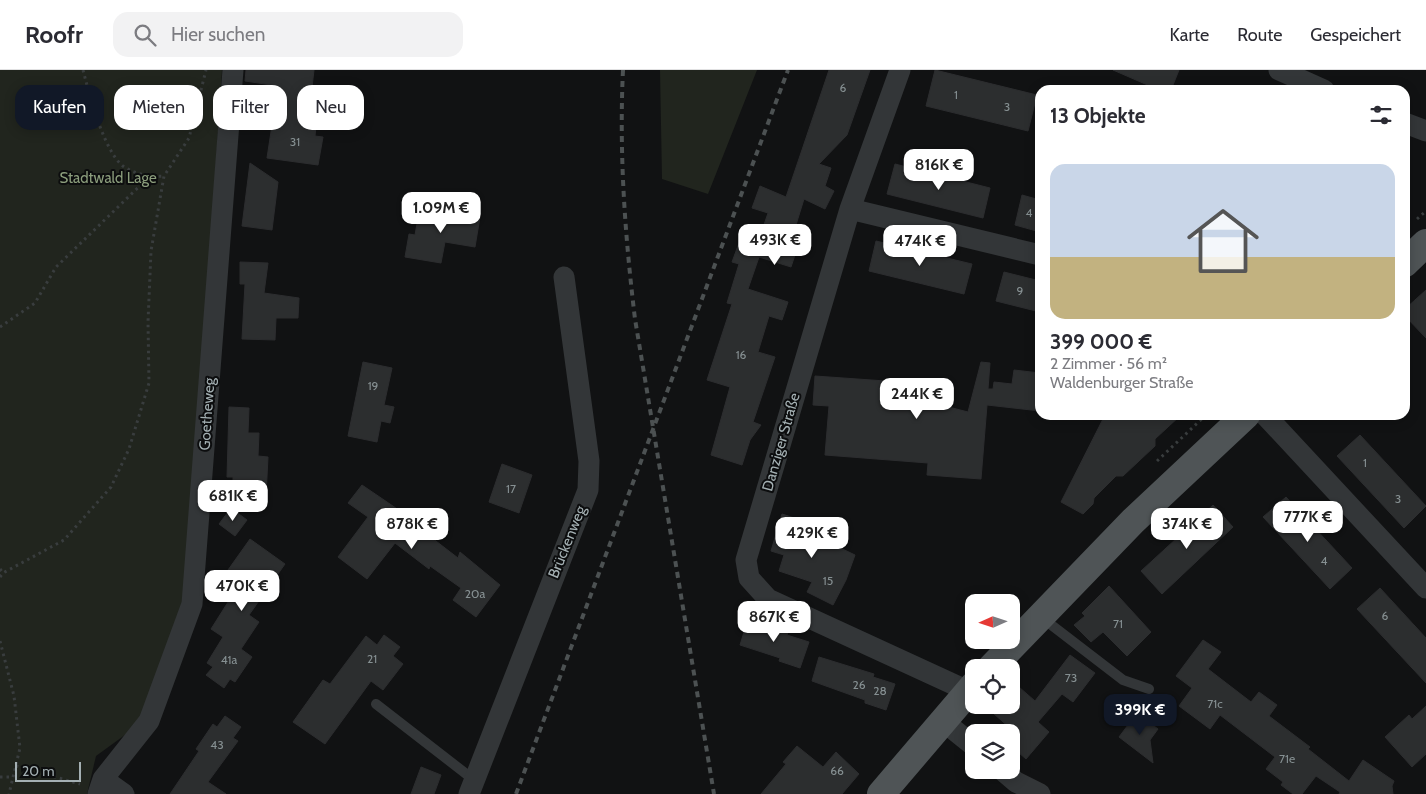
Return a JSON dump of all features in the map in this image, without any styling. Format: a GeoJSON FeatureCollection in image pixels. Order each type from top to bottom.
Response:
{"type":"FeatureCollection","features":[{"type":"Feature","properties":{"kind":"main road"},"geometry":{"type":"LineString","coordinates":[[1410,258],[1426,243]]}},
{"type":"Feature","properties":{"kind":"main road"},"geometry":{"type":"LineString","coordinates":[[1000,659],[1133,521],[1241,420]]}},
{"type":"Feature","properties":{"kind":"main road"},"geometry":{"type":"LineString","coordinates":[[881,794],[965,695]]}},
{"type":"Feature","properties":{"kind":"street","name":"Goetheweg"},"geometry":{"type":"LineString","coordinates":[[100,787],[149,721],[192,604],[233,70]]}},
{"type":"Feature","properties":{"kind":"street","name":"Danziger Straße"},"geometry":{"type":"LineString","coordinates":[[900,70],[850,209],[746,560],[749,578],[768,599],[965,685]]}},
{"type":"Feature","properties":{"kind":"street"},"geometry":{"type":"LineString","coordinates":[[1279,70],[1313,85]]}},
{"type":"Feature","properties":{"kind":"street"},"geometry":{"type":"LineString","coordinates":[[1410,125],[1426,131]]}},
{"type":"Feature","properties":{"kind":"street"},"geometry":{"type":"LineString","coordinates":[[850,209],[1035,254]]}},
{"type":"Feature","properties":{"kind":"street","name":"Brückenweg"},"geometry":{"type":"LineString","coordinates":[[471,787],[588,490],[590,461],[564,277]]}},
{"type":"Feature","properties":{"kind":"street"},"geometry":{"type":"LineString","coordinates":[[1270,420],[1426,588]]}},
{"type":"Feature","properties":{"kind":"street"},"geometry":{"type":"LineString","coordinates":[[943,721],[965,739]]}},
{"type":"Feature","properties":{"kind":"street"},"geometry":{"type":"LineString","coordinates":[[1012,779],[1040,794]]}},
{"type":"Feature","properties":{"kind":"street"},"geometry":{"type":"LineString","coordinates":[[100,787],[124,794]]}},
{"type":"Feature","properties":{"kind":"lane"},"geometry":{"type":"LineString","coordinates":[[1040,617],[1123,680],[1149,689]]}},
{"type":"Feature","properties":{"kind":"lane"},"geometry":{"type":"LineString","coordinates":[[376,704],[471,787]]}},
{"type":"Feature","properties":{"kind":"path"},"geometry":{"type":"LineString","coordinates":[[82,70],[95,114],[113,153],[125,168],[149,177],[164,176]]}},
{"type":"Feature","properties":{"kind":"path"},"geometry":{"type":"LineString","coordinates":[[0,577],[3,573],[64,540],[111,487],[129,449],[149,383],[148,322],[152,252],[164,176],[189,138],[206,70]]}},
{"type":"Feature","properties":{"kind":"path"},"geometry":{"type":"LineString","coordinates":[[0,327],[35,303],[56,267],[149,177]]}},
{"type":"Feature","properties":{"kind":"path"},"geometry":{"type":"LineString","coordinates":[[0,569],[3,573]]}},
{"type":"Feature","properties":{"kind":"path"},"geometry":{"type":"LineString","coordinates":[[0,641],[14,696],[20,748],[9,794]]}},
{"type":"Feature","properties":{"kind":"path"},"geometry":{"type":"LineString","coordinates":[[16,766],[82,785],[100,787]]}},
{"type":"Feature","properties":{"kind":"path"},"geometry":{"type":"LineString","coordinates":[[0,777],[13,777]]}},
{"type":"Feature","properties":{"kind":"green space","name":"Stadtwald Lage"},"geometry":{"type":"Polygon","coordinates":[[[0,70],[222,70],[221,85],[213,85],[213,130],[218,130],[185,595],[140,724],[96,756],[87,794],[0,794],[0,70]]]}},
{"type":"Feature","properties":{"kind":"green space"},"geometry":{"type":"Polygon","coordinates":[[[660,70],[757,70],[708,194],[662,179],[660,70]]]}},
{"type":"Feature","properties":{"kind":"building"},"geometry":{"type":"Polygon","coordinates":[[[246,70],[314,70],[312,85],[297,85],[297,130],[316,130],[315,136],[323,137],[318,165],[267,158],[271,130],[287,130],[287,85],[245,81],[246,70]]]}},
{"type":"Feature","properties":{"kind":"building"},"geometry":{"type":"Polygon","coordinates":[[[829,70],[870,70],[847,135],[819,164],[831,168],[825,186],[834,191],[825,209],[804,199],[791,241],[799,243],[791,267],[759,257],[748,289],[788,302],[782,320],[769,316],[758,352],[775,357],[753,422],[761,425],[750,440],[742,465],[711,455],[730,387],[707,380],[732,304],[727,303],[739,264],[732,262],[739,243],[756,248],[768,213],[752,208],[760,186],[786,197],[829,70]]]}},
{"type":"Feature","properties":{"kind":"building"},"geometry":{"type":"Polygon","coordinates":[[[935,70],[1035,95],[1035,103],[1028,131],[926,106],[935,70]]]}},
{"type":"Feature","properties":{"kind":"building"},"geometry":{"type":"Polygon","coordinates":[[[1113,70],[1179,70],[1173,85],[1148,85],[1113,70]]]}},
{"type":"Feature","properties":{"kind":"building"},"geometry":{"type":"Polygon","coordinates":[[[250,163],[278,182],[272,230],[242,226],[250,163]]]}},
{"type":"Feature","properties":{"kind":"building"},"geometry":{"type":"Polygon","coordinates":[[[895,164],[990,188],[983,218],[887,194],[895,164]]]}},
{"type":"Feature","properties":{"kind":"building"},"geometry":{"type":"Polygon","coordinates":[[[1022,195],[1035,199],[1035,231],[1015,225],[1022,195]]]}},
{"type":"Feature","properties":{"kind":"building"},"geometry":{"type":"Polygon","coordinates":[[[420,207],[480,217],[475,247],[445,242],[441,263],[405,257],[409,234],[415,235],[420,207]]]}},
{"type":"Feature","properties":{"kind":"building"},"geometry":{"type":"Polygon","coordinates":[[[876,241],[972,264],[964,294],[869,271],[876,241]]]}},
{"type":"Feature","properties":{"kind":"building"},"geometry":{"type":"Polygon","coordinates":[[[240,262],[268,263],[264,293],[299,298],[298,318],[276,318],[275,340],[242,339],[245,284],[240,284],[240,262]]]}},
{"type":"Feature","properties":{"kind":"building"},"geometry":{"type":"Polygon","coordinates":[[[1004,272],[1035,280],[1035,311],[996,301],[1004,272]]]}},
{"type":"Feature","properties":{"kind":"building"},"geometry":{"type":"Polygon","coordinates":[[[1426,290],[1426,338],[1410,321],[1410,304],[1426,290]]]}},
{"type":"Feature","properties":{"kind":"building"},"geometry":{"type":"Polygon","coordinates":[[[363,362],[392,368],[384,405],[394,407],[390,423],[381,421],[377,442],[348,436],[363,362]]]}},
{"type":"Feature","properties":{"kind":"building"},"geometry":{"type":"Polygon","coordinates":[[[981,362],[990,363],[988,389],[993,389],[994,382],[1012,384],[1014,370],[1035,372],[1035,410],[987,405],[981,479],[927,475],[928,463],[825,455],[829,406],[813,405],[815,376],[942,385],[937,404],[968,412],[981,362]]]}},
{"type":"Feature","properties":{"kind":"building"},"geometry":{"type":"Polygon","coordinates":[[[229,407],[249,408],[248,433],[259,433],[258,456],[268,457],[266,496],[233,495],[233,477],[227,477],[229,407]]]}},
{"type":"Feature","properties":{"kind":"building"},"geometry":{"type":"Polygon","coordinates":[[[1102,420],[1176,420],[1155,439],[1155,446],[1123,476],[1116,476],[1094,498],[1093,504],[1083,514],[1061,502],[1102,420]]]}},
{"type":"Feature","properties":{"kind":"building"},"geometry":{"type":"Polygon","coordinates":[[[1360,435],[1426,506],[1404,528],[1337,456],[1360,435]]]}},
{"type":"Feature","properties":{"kind":"building"},"geometry":{"type":"Polygon","coordinates":[[[502,464],[532,475],[519,513],[489,502],[502,464]]]}},
{"type":"Feature","properties":{"kind":"building"},"geometry":{"type":"Polygon","coordinates":[[[362,485],[412,519],[410,521],[458,558],[460,552],[500,585],[476,617],[453,600],[461,588],[430,566],[429,569],[395,543],[367,579],[338,557],[368,517],[348,503],[362,485]]]}},
{"type":"Feature","properties":{"kind":"building"},"geometry":{"type":"Polygon","coordinates":[[[1286,497],[1352,568],[1330,589],[1263,517],[1286,497]]]}},
{"type":"Feature","properties":{"kind":"building"},"geometry":{"type":"Polygon","coordinates":[[[1213,505],[1233,527],[1162,594],[1141,571],[1213,505]]]}},
{"type":"Feature","properties":{"kind":"building"},"geometry":{"type":"Polygon","coordinates":[[[231,508],[247,520],[235,536],[219,524],[231,508]]]}},
{"type":"Feature","properties":{"kind":"building"},"geometry":{"type":"Polygon","coordinates":[[[782,514],[810,523],[807,532],[855,555],[846,580],[833,605],[807,592],[812,582],[779,571],[784,555],[771,551],[782,514]]]}},
{"type":"Feature","properties":{"kind":"building"},"geometry":{"type":"Polygon","coordinates":[[[250,539],[285,564],[249,615],[259,622],[241,649],[252,657],[235,682],[230,679],[224,688],[206,675],[213,667],[207,663],[223,637],[211,629],[242,580],[228,570],[250,539]]]}},
{"type":"Feature","properties":{"kind":"building"},"geometry":{"type":"Polygon","coordinates":[[[1109,586],[1151,632],[1127,656],[1103,632],[1091,642],[1074,625],[1085,616],[1082,613],[1109,586]]]}},
{"type":"Feature","properties":{"kind":"building"},"geometry":{"type":"Polygon","coordinates":[[[1380,588],[1426,638],[1426,683],[1357,609],[1380,588]]]}},
{"type":"Feature","properties":{"kind":"building"},"geometry":{"type":"Polygon","coordinates":[[[748,619],[788,632],[787,635],[809,642],[800,668],[779,661],[780,658],[740,645],[748,619]]]}},
{"type":"Feature","properties":{"kind":"building"},"geometry":{"type":"Polygon","coordinates":[[[384,635],[400,647],[393,656],[403,664],[383,690],[371,681],[325,744],[293,722],[323,680],[330,684],[366,636],[377,645],[384,635]]]}},
{"type":"Feature","properties":{"kind":"building"},"geometry":{"type":"Polygon","coordinates":[[[1203,640],[1221,652],[1208,669],[1251,702],[1259,692],[1277,705],[1269,716],[1310,747],[1308,749],[1349,781],[1363,760],[1394,781],[1392,786],[1393,794],[1339,794],[1340,792],[1316,776],[1302,794],[1293,794],[1281,785],[1283,782],[1266,769],[1275,757],[1220,715],[1210,729],[1179,706],[1192,688],[1176,676],[1203,640]]]}},
{"type":"Feature","properties":{"kind":"building"},"geometry":{"type":"Polygon","coordinates":[[[1070,655],[1095,673],[1073,702],[1062,694],[1038,722],[1049,732],[1026,759],[1020,754],[1020,724],[1005,724],[994,714],[1020,714],[1020,688],[1035,701],[1070,655]]]}},
{"type":"Feature","properties":{"kind":"building"},"geometry":{"type":"Polygon","coordinates":[[[819,657],[874,674],[873,677],[895,684],[886,710],[865,703],[865,700],[812,681],[819,657]]]}},
{"type":"Feature","properties":{"kind":"building"},"geometry":{"type":"Polygon","coordinates":[[[1426,706],[1426,754],[1412,767],[1385,737],[1409,715],[1412,719],[1426,706]]]}},
{"type":"Feature","properties":{"kind":"building"},"geometry":{"type":"Polygon","coordinates":[[[1137,713],[1158,729],[1150,740],[1153,763],[1119,737],[1137,713]]]}},
{"type":"Feature","properties":{"kind":"building"},"geometry":{"type":"Polygon","coordinates":[[[225,716],[241,727],[233,738],[238,741],[208,782],[226,794],[170,794],[199,751],[196,749],[213,724],[217,727],[225,716]]]}},
{"type":"Feature","properties":{"kind":"building"},"geometry":{"type":"Polygon","coordinates":[[[797,746],[823,767],[836,752],[859,774],[842,794],[761,794],[786,764],[783,762],[797,746]]]}},
{"type":"Feature","properties":{"kind":"building"},"geometry":{"type":"Polygon","coordinates":[[[421,767],[441,775],[434,794],[411,794],[421,767]]]}},
{"type":"Feature","properties":{"kind":"railway"},"geometry":{"type":"LineString","coordinates":[[623,70],[622,133],[624,195],[635,319],[714,794]]}},
{"type":"Feature","properties":{"kind":"railway"},"geometry":{"type":"LineString","coordinates":[[516,794],[788,70]]}}]}
